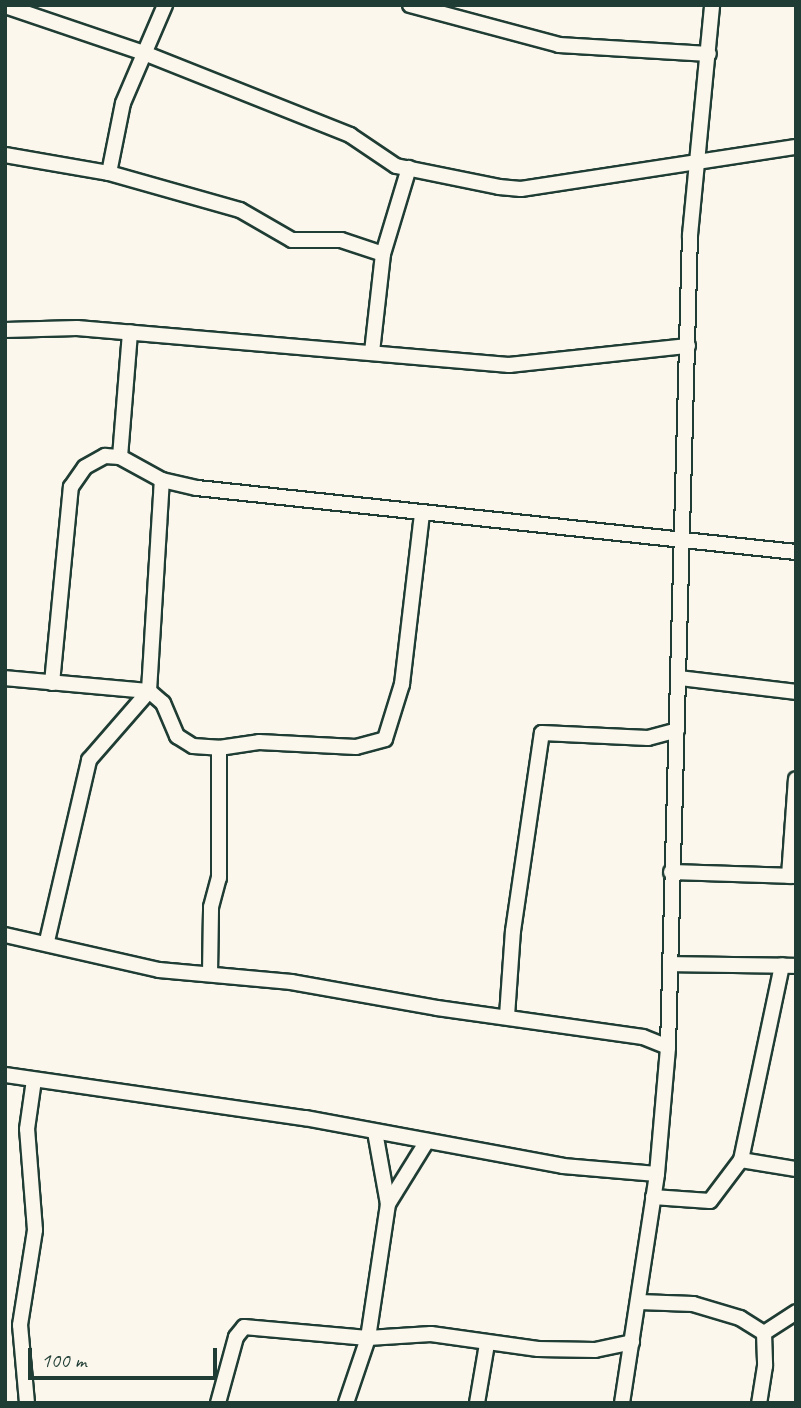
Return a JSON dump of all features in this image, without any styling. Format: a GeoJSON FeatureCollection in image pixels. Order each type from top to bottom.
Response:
{"type":"FeatureCollection","features":[{"type":"Feature","properties":{"kind":"street"},"geometry":{"type":"LineString","coordinates":[[109,173],[123,103],[165,5]]}},
{"type":"Feature","properties":{"kind":"street"},"geometry":{"type":"LineString","coordinates":[[410,5],[559,45],[709,54]]}},
{"type":"Feature","properties":{"kind":"street"},"geometry":{"type":"LineString","coordinates":[[622,1403],[657,1174],[668,1047],[671,872],[685,542],[688,346],[695,161],[709,54],[712,5]]}},
{"type":"Feature","properties":{"kind":"street"},"geometry":{"type":"LineString","coordinates":[[5,6],[144,53],[351,135],[381,159],[409,168],[521,189],[796,147]]}},
{"type":"Feature","properties":{"kind":"street"},"geometry":{"type":"LineString","coordinates":[[5,155],[109,173],[240,210],[292,240],[341,240],[383,254]]}},
{"type":"Feature","properties":{"kind":"street"},"geometry":{"type":"LineString","coordinates":[[372,352],[383,254],[409,168]]}},
{"type":"Feature","properties":{"kind":"street"},"geometry":{"type":"LineString","coordinates":[[5,330],[77,328],[312,351],[372,352],[509,365],[688,346]]}},
{"type":"Feature","properties":{"kind":"street"},"geometry":{"type":"LineString","coordinates":[[121,457],[130,332]]}},
{"type":"Feature","properties":{"kind":"street"},"geometry":{"type":"LineString","coordinates":[[52,683],[71,487],[77,474],[93,460],[121,457],[162,480],[197,488],[796,552]]}},
{"type":"Feature","properties":{"kind":"street"},"geometry":{"type":"LineString","coordinates":[[47,941],[89,760],[95,747],[149,691],[162,480]]}},
{"type":"Feature","properties":{"kind":"street"},"geometry":{"type":"LineString","coordinates":[[5,678],[149,691],[163,703],[177,736],[193,746],[219,748],[242,742],[356,747],[385,739],[402,684],[422,513]]}},
{"type":"Feature","properties":{"kind":"street"},"geometry":{"type":"LineString","coordinates":[[679,678],[796,692]]}},
{"type":"Feature","properties":{"kind":"street"},"geometry":{"type":"LineString","coordinates":[[507,1016],[513,931],[542,733],[648,738],[677,730]]}},
{"type":"Feature","properties":{"kind":"street"},"geometry":{"type":"LineString","coordinates":[[210,974],[211,907],[219,878],[219,748]]}},
{"type":"Feature","properties":{"kind":"street"},"geometry":{"type":"LineString","coordinates":[[671,872],[792,876],[796,779]]}},
{"type":"Feature","properties":{"kind":"street"},"geometry":{"type":"LineString","coordinates":[[5,935],[47,941],[159,970],[210,974],[507,1016],[643,1037],[668,1047]]}},
{"type":"Feature","properties":{"kind":"street"},"geometry":{"type":"LineString","coordinates":[[653,1197],[710,1201],[741,1160],[789,965],[670,964]]}},
{"type":"Feature","properties":{"kind":"street"},"geometry":{"type":"LineString","coordinates":[[5,1075],[305,1118],[427,1141],[473,1146],[563,1166],[657,1174]]}},
{"type":"Feature","properties":{"kind":"street"},"geometry":{"type":"LineString","coordinates":[[27,1403],[20,1325],[35,1230],[27,1129],[34,1080]]}},
{"type":"Feature","properties":{"kind":"street"},"geometry":{"type":"LineString","coordinates":[[346,1403],[368,1338],[388,1204],[375,1132]]}},
{"type":"Feature","properties":{"kind":"street"},"geometry":{"type":"LineString","coordinates":[[388,1204],[427,1141]]}},
{"type":"Feature","properties":{"kind":"street"},"geometry":{"type":"LineString","coordinates":[[741,1160],[796,1169]]}},
{"type":"Feature","properties":{"kind":"street"},"geometry":{"type":"LineString","coordinates":[[639,1302],[693,1304],[740,1318],[764,1332]]}},
{"type":"Feature","properties":{"kind":"street"},"geometry":{"type":"LineString","coordinates":[[764,1332],[796,1312]]}},
{"type":"Feature","properties":{"kind":"street"},"geometry":{"type":"LineString","coordinates":[[218,1403],[236,1337],[244,1327],[368,1338],[431,1334],[486,1344],[596,1350],[632,1342]]}},
{"type":"Feature","properties":{"kind":"street"},"geometry":{"type":"LineString","coordinates":[[760,1403],[765,1366],[764,1332]]}},
{"type":"Feature","properties":{"kind":"street"},"geometry":{"type":"LineString","coordinates":[[477,1403],[486,1344]]}}]}
